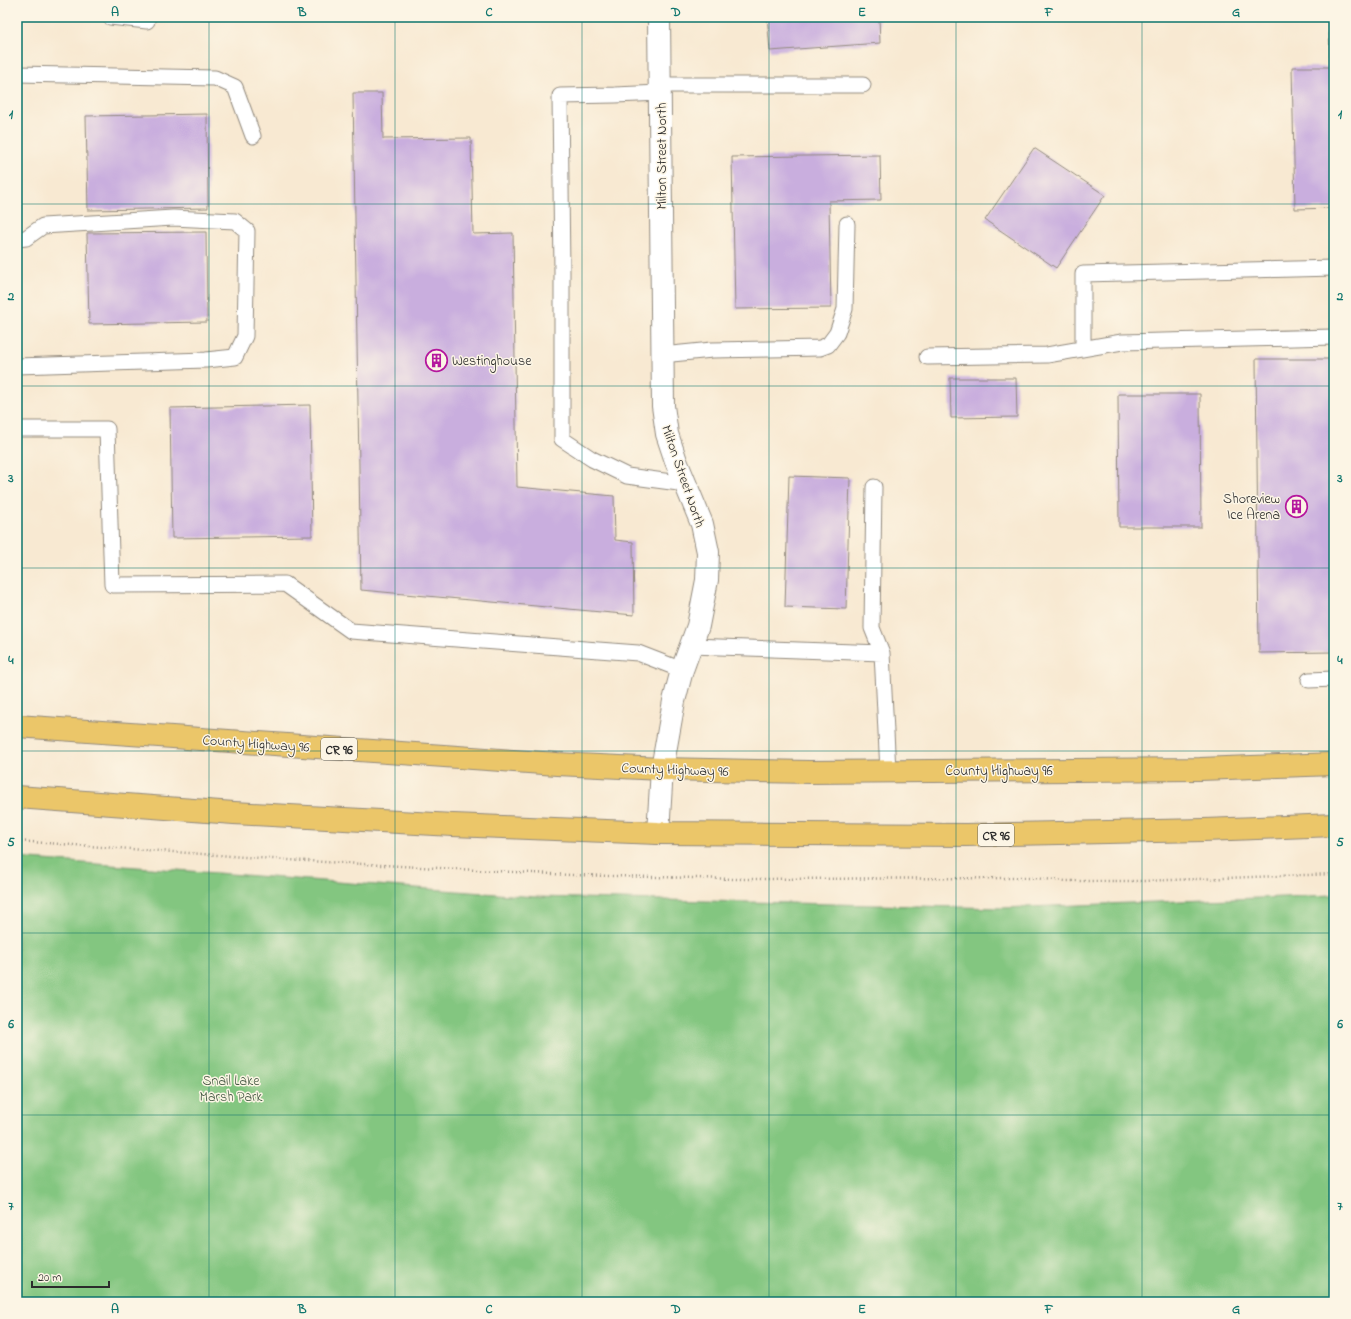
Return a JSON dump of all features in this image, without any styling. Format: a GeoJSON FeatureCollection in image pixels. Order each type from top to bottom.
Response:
{"type":"FeatureCollection","features":[{"type":"Feature","properties":{"kind":"main road","name":"County Highway 96"},"geometry":{"type":"LineString","coordinates":[[17,726],[542,763],[662,769],[809,772],[1200,768],[1334,764]]}},
{"type":"Feature","properties":{"kind":"main road","name":"CR 96"},"geometry":{"type":"LineString","coordinates":[[17,797],[250,814],[453,825],[658,833],[966,835],[1212,830],[1334,825]]}},
{"type":"Feature","properties":{"kind":"street","name":"Milton Street North"},"geometry":{"type":"LineString","coordinates":[[658,833],[662,769],[674,701],[682,670],[698,626],[707,580],[708,552],[702,524],[668,434],[663,406],[659,17]]}},
{"type":"Feature","properties":{"kind":"lane"},"geometry":{"type":"LineString","coordinates":[[110,17],[146,21]]}},
{"type":"Feature","properties":{"kind":"lane"},"geometry":{"type":"LineString","coordinates":[[17,74],[215,78],[234,87],[253,136]]}},
{"type":"Feature","properties":{"kind":"lane"},"geometry":{"type":"LineString","coordinates":[[686,484],[627,476],[592,459],[562,439],[560,96],[615,95],[660,89],[863,85]]}},
{"type":"Feature","properties":{"kind":"lane"},"geometry":{"type":"LineString","coordinates":[[17,239],[26,238],[43,226],[173,218],[235,221],[247,231],[245,336],[234,357],[206,360],[17,366]]}},
{"type":"Feature","properties":{"kind":"lane"},"geometry":{"type":"LineString","coordinates":[[662,355],[712,350],[820,348],[828,345],[837,333],[845,309],[847,224]]}},
{"type":"Feature","properties":{"kind":"lane"},"geometry":{"type":"LineString","coordinates":[[1083,349],[1083,274],[1334,268]]}},
{"type":"Feature","properties":{"kind":"lane"},"geometry":{"type":"LineString","coordinates":[[928,357],[1047,355],[1122,342],[1334,337]]}},
{"type":"Feature","properties":{"kind":"lane"},"geometry":{"type":"LineString","coordinates":[[17,429],[107,429],[112,585],[285,584],[351,631],[638,653],[682,670]]}},
{"type":"Feature","properties":{"kind":"lane"},"geometry":{"type":"LineString","coordinates":[[874,487],[872,628],[882,653],[888,771]]}},
{"type":"Feature","properties":{"kind":"lane"},"geometry":{"type":"LineString","coordinates":[[691,646],[882,653]]}},
{"type":"Feature","properties":{"kind":"lane"},"geometry":{"type":"LineString","coordinates":[[1309,680],[1334,679]]}},
{"type":"Feature","properties":{"kind":"path"},"geometry":{"type":"LineString","coordinates":[[17,841],[296,861],[571,875],[737,879],[1033,878],[1066,881],[1142,881],[1334,874]]}},
{"type":"Feature","properties":{"kind":"green space","name":"Snail Lake Marsh Park"},"geometry":{"type":"Polygon","coordinates":[[[17,858],[536,897],[1002,908],[1334,895],[1334,1302],[17,1302],[17,858]]]}},
{"type":"Feature","properties":{"kind":"building"},"geometry":{"type":"Polygon","coordinates":[[[767,17],[879,17],[880,43],[770,51],[767,17]]]}},
{"type":"Feature","properties":{"kind":"building"},"geometry":{"type":"Polygon","coordinates":[[[1329,24],[1334,24],[1334,208],[1295,209],[1292,67],[1330,67],[1329,24]]]}},
{"type":"Feature","properties":{"kind":"building","name":"Westinghouse"},"geometry":{"type":"Polygon","coordinates":[[[353,93],[382,93],[383,139],[471,138],[473,234],[513,233],[517,487],[614,496],[615,540],[633,542],[634,615],[361,590],[353,93]]]}},
{"type":"Feature","properties":{"kind":"building"},"geometry":{"type":"Polygon","coordinates":[[[207,114],[208,208],[88,210],[86,116],[207,114]]]}},
{"type":"Feature","properties":{"kind":"building"},"geometry":{"type":"Polygon","coordinates":[[[1034,148],[1105,195],[1056,268],[985,220],[1034,148]]]}},
{"type":"Feature","properties":{"kind":"building"},"geometry":{"type":"Polygon","coordinates":[[[880,155],[881,200],[829,201],[831,308],[735,309],[732,157],[880,155]]]}},
{"type":"Feature","properties":{"kind":"building"},"geometry":{"type":"Polygon","coordinates":[[[206,232],[207,322],[89,324],[87,233],[206,232]]]}},
{"type":"Feature","properties":{"kind":"building","name":"Shoreview Ice Arena"},"geometry":{"type":"Polygon","coordinates":[[[1256,359],[1334,359],[1334,652],[1259,653],[1256,359]]]}},
{"type":"Feature","properties":{"kind":"building"},"geometry":{"type":"Polygon","coordinates":[[[950,378],[1016,378],[1017,417],[951,418],[950,378]]]}},
{"type":"Feature","properties":{"kind":"building"},"geometry":{"type":"Polygon","coordinates":[[[1118,394],[1200,394],[1201,527],[1119,527],[1118,394]]]}},
{"type":"Feature","properties":{"kind":"building"},"geometry":{"type":"Polygon","coordinates":[[[310,405],[312,536],[172,538],[170,408],[310,405]]]}},
{"type":"Feature","properties":{"kind":"building"},"geometry":{"type":"Polygon","coordinates":[[[789,476],[850,478],[846,609],[785,607],[789,476]]]}},
{"type":"Feature","properties":{"kind":"place","name":"Westinghouse"},"geometry":{"type":"Point","coordinates":[436,360]}},
{"type":"Feature","properties":{"kind":"place","name":"Shoreview Ice Arena"},"geometry":{"type":"Point","coordinates":[1296,506]}}]}
